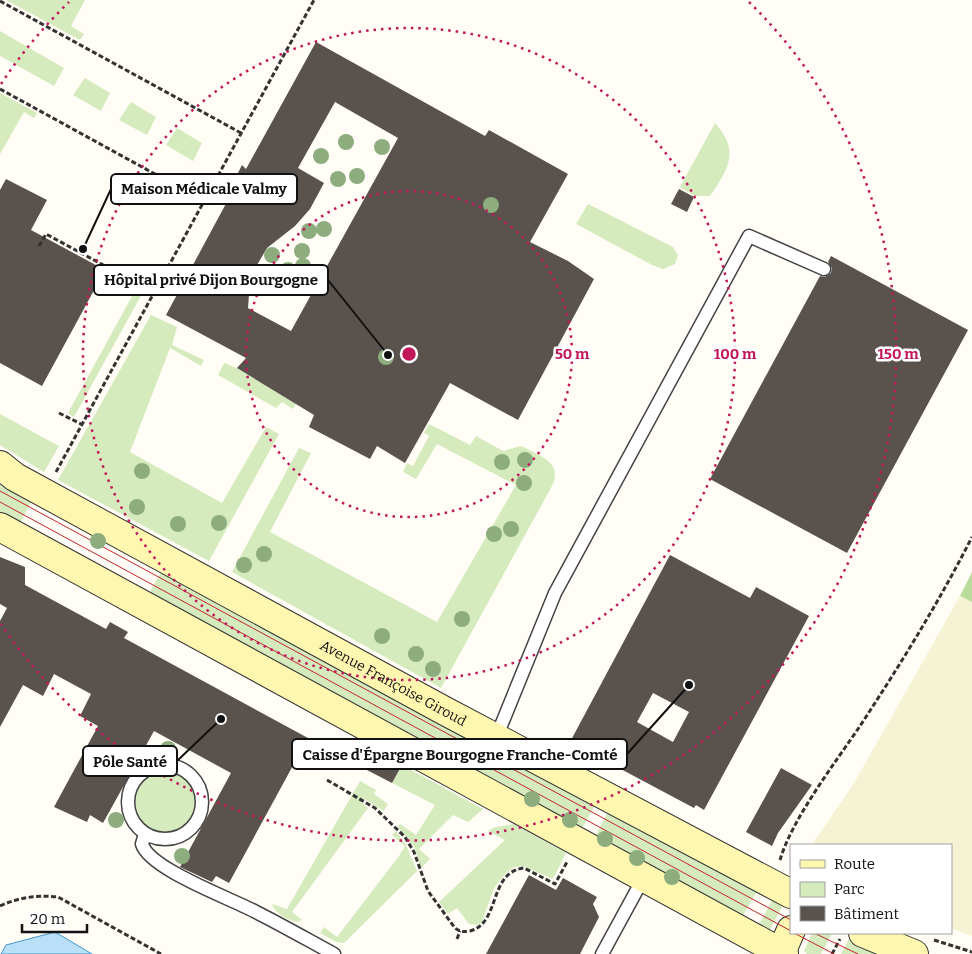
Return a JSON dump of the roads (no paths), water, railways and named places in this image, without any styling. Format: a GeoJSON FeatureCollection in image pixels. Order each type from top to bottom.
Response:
{"type":"FeatureCollection","features":[{"type":"Feature","properties":{"kind":"street","name":"Avenue Françoise Giroud"},"geometry":{"type":"LineString","coordinates":[[0,466],[15,477],[496,738],[790,893]]}},
{"type":"Feature","properties":{"kind":"street"},"geometry":{"type":"LineString","coordinates":[[0,527],[644,877],[784,948]]}},
{"type":"Feature","properties":{"kind":"street"},"geometry":{"type":"LineString","coordinates":[[866,934],[923,947]]}},
{"type":"Feature","properties":{"kind":"lane"},"geometry":{"type":"LineString","coordinates":[[496,738],[555,593],[749,236],[824,269]]}},
{"type":"Feature","properties":{"kind":"lane"},"geometry":{"type":"LineString","coordinates":[[159,766],[171,766],[183,770],[193,777],[199,787],[202,798],[202,810],[198,821],[190,830],[168,840],[145,834],[136,826],[130,814],[128,802],[130,789],[137,778],[146,770],[159,766]]}},
{"type":"Feature","properties":{"kind":"lane"},"geometry":{"type":"LineString","coordinates":[[145,834],[142,844],[150,856],[194,884],[255,911],[334,954]]}},
{"type":"Feature","properties":{"kind":"lane"},"geometry":{"type":"LineString","coordinates":[[602,954],[644,877]]}},
{"type":"Feature","properties":{"kind":"water"},"geometry":{"type":"Polygon","coordinates":[[[55,932],[92,954],[1,954],[6,945],[55,932]]]}},
{"type":"Feature","properties":{"kind":"tram line"},"geometry":{"type":"LineString","coordinates":[[0,491],[790,919]]}},
{"type":"Feature","properties":{"kind":"tram line"},"geometry":{"type":"LineString","coordinates":[[0,502],[790,930]]}},
{"type":"Feature","properties":{"kind":"tram line"},"geometry":{"type":"LineString","coordinates":[[796,934],[834,954]]}},
{"type":"Feature","properties":{"kind":"tram line"},"geometry":{"type":"LineString","coordinates":[[816,934],[858,954]]}},
{"type":"Feature","properties":{"kind":"place","name":"Maison Médicale Valmy"},"geometry":{"type":"Point","coordinates":[83,249]}},
{"type":"Feature","properties":{"kind":"place","name":"Hôpital privé Dijon Bourgogne"},"geometry":{"type":"Point","coordinates":[388,355]}},
{"type":"Feature","properties":{"kind":"place","name":"Caisse d'Épargne Bourgogne Franche-Comté"},"geometry":{"type":"Point","coordinates":[689,685]}},
{"type":"Feature","properties":{"kind":"place","name":"Pôle Santé"},"geometry":{"type":"Point","coordinates":[221,719]}}]}
